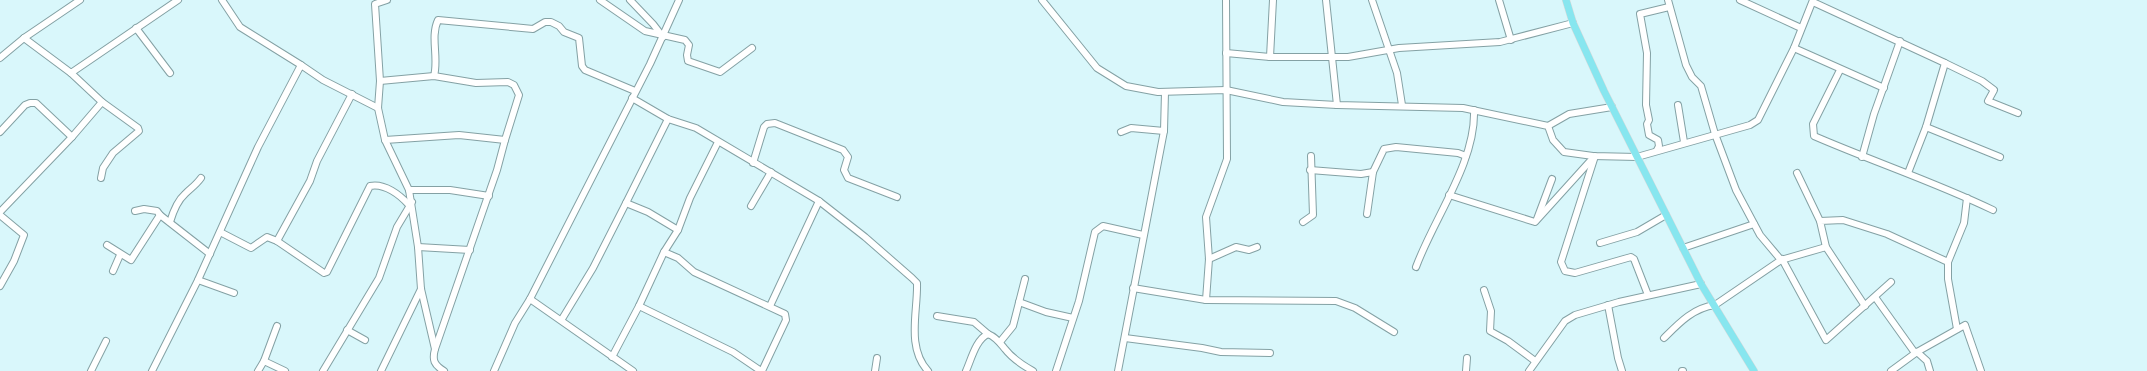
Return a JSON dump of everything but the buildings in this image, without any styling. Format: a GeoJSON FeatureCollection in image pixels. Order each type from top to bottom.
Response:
{"type":"FeatureCollection","features":[{"type":"Feature","properties":{"kind":"main road"},"geometry":{"type":"LineString","coordinates":[[1566,0],[1573,23],[1612,107],[1700,284],[1715,305],[1754,371]]}},
{"type":"Feature","properties":{"kind":"street"},"geometry":{"type":"LineString","coordinates":[[0,58],[24,38],[80,0]]}},
{"type":"Feature","properties":{"kind":"street"},"geometry":{"type":"LineString","coordinates":[[71,73],[178,0]]}},
{"type":"Feature","properties":{"kind":"street"},"geometry":{"type":"LineString","coordinates":[[222,0],[240,27],[323,80],[378,108]]}},
{"type":"Feature","properties":{"kind":"street"},"geometry":{"type":"LineString","coordinates":[[387,0],[374,2],[380,81],[378,108],[385,140],[409,190],[418,247],[421,289],[435,349]]}},
{"type":"Feature","properties":{"kind":"street"},"geometry":{"type":"LineString","coordinates":[[600,0],[645,31],[663,37],[685,40],[689,45],[687,55],[688,61],[715,72],[724,70],[752,48]]}},
{"type":"Feature","properties":{"kind":"street"},"geometry":{"type":"LineString","coordinates":[[630,0],[663,37]]}},
{"type":"Feature","properties":{"kind":"street"},"geometry":{"type":"LineString","coordinates":[[494,371],[514,323],[530,300],[663,37],[679,0]]}},
{"type":"Feature","properties":{"kind":"street"},"geometry":{"type":"LineString","coordinates":[[1042,0],[1097,68],[1126,86],[1165,92],[1226,90],[1283,102],[1337,105],[1402,105],[1464,108],[1548,126],[1569,114],[1612,107]]}},
{"type":"Feature","properties":{"kind":"street"},"geometry":{"type":"LineString","coordinates":[[1206,300],[1209,259],[1206,217],[1226,159],[1226,0]]}},
{"type":"Feature","properties":{"kind":"street"},"geometry":{"type":"LineString","coordinates":[[1270,57],[1273,0]]}},
{"type":"Feature","properties":{"kind":"street"},"geometry":{"type":"LineString","coordinates":[[1326,0],[1337,105]]}},
{"type":"Feature","properties":{"kind":"street"},"geometry":{"type":"LineString","coordinates":[[1372,0],[1397,73],[1402,105]]}},
{"type":"Feature","properties":{"kind":"street"},"geometry":{"type":"LineString","coordinates":[[1499,0],[1511,40]]}},
{"type":"Feature","properties":{"kind":"street"},"geometry":{"type":"LineString","coordinates":[[1740,0],[1801,28]]}},
{"type":"Feature","properties":{"kind":"street"},"geometry":{"type":"LineString","coordinates":[[1548,126],[1553,140],[1564,152],[1594,156],[1637,156],[1750,125],[1758,120],[1794,48],[1813,1],[1982,81],[1994,90],[1988,102],[2018,113]]}},
{"type":"Feature","properties":{"kind":"street"},"geometry":{"type":"LineString","coordinates":[[1657,150],[1659,146],[1658,140],[1649,135],[1647,124],[1649,120],[1646,105],[1647,53],[1640,14],[1668,3],[1686,65],[1692,77],[1701,86],[1715,134],[1736,190],[1760,235],[1782,259],[1826,340],[1891,282]]}},
{"type":"Feature","properties":{"kind":"street"},"geometry":{"type":"LineString","coordinates":[[434,76],[437,66],[435,26],[438,20],[533,29],[548,22],[556,24],[564,32],[579,38],[582,66],[585,70],[635,91]]}},
{"type":"Feature","properties":{"kind":"street"},"geometry":{"type":"LineString","coordinates":[[1226,53],[1270,57],[1348,57],[1389,51],[1399,48],[1485,44],[1511,40],[1534,32],[1573,23]]}},
{"type":"Feature","properties":{"kind":"street"},"geometry":{"type":"LineString","coordinates":[[136,28],[170,73]]}},
{"type":"Feature","properties":{"kind":"street"},"geometry":{"type":"LineString","coordinates":[[24,38],[71,73],[102,102],[138,128],[139,131],[113,153],[103,168],[101,178]]}},
{"type":"Feature","properties":{"kind":"street"},"geometry":{"type":"LineString","coordinates":[[1862,157],[1900,41]]}},
{"type":"Feature","properties":{"kind":"street"},"geometry":{"type":"LineString","coordinates":[[1794,48],[1840,70],[1884,88]]}},
{"type":"Feature","properties":{"kind":"street"},"geometry":{"type":"LineString","coordinates":[[1908,173],[1926,128],[1945,64]]}},
{"type":"Feature","properties":{"kind":"street"},"geometry":{"type":"LineString","coordinates":[[152,371],[198,280],[258,147],[301,65]]}},
{"type":"Feature","properties":{"kind":"street"},"geometry":{"type":"LineString","coordinates":[[1840,70],[1816,118],[1813,130],[1814,136],[1862,157],[1908,173],[1993,210]]}},
{"type":"Feature","properties":{"kind":"street"},"geometry":{"type":"LineString","coordinates":[[380,81],[434,76],[476,82],[508,82],[514,84],[519,95],[488,196],[435,349],[433,358],[434,363],[444,371]]}},
{"type":"Feature","properties":{"kind":"street"},"geometry":{"type":"LineString","coordinates":[[1118,371],[1164,131],[1165,92]]}},
{"type":"Feature","properties":{"kind":"street"},"geometry":{"type":"LineString","coordinates":[[277,240],[310,181],[317,161],[352,94]]}},
{"type":"Feature","properties":{"kind":"street"},"geometry":{"type":"LineString","coordinates":[[632,98],[668,119],[696,128],[819,201],[865,237],[917,283],[915,341],[917,350],[926,370]]}},
{"type":"Feature","properties":{"kind":"street"},"geometry":{"type":"LineString","coordinates":[[0,286],[24,235],[0,214],[72,137],[102,102]]}},
{"type":"Feature","properties":{"kind":"street"},"geometry":{"type":"LineString","coordinates":[[0,132],[25,105],[36,103],[72,137]]}},
{"type":"Feature","properties":{"kind":"street"},"geometry":{"type":"LineString","coordinates":[[1678,105],[1684,142]]}},
{"type":"Feature","properties":{"kind":"street"},"geometry":{"type":"LineString","coordinates":[[1416,267],[1424,244],[1449,195],[1466,156],[1473,134],[1474,110]]}},
{"type":"Feature","properties":{"kind":"street"},"geometry":{"type":"LineString","coordinates":[[562,320],[593,268],[668,119]]}},
{"type":"Feature","properties":{"kind":"street"},"geometry":{"type":"LineString","coordinates":[[753,163],[764,127],[767,124],[775,124],[843,150],[848,157],[844,170],[848,178],[897,197]]}},
{"type":"Feature","properties":{"kind":"street"},"geometry":{"type":"LineString","coordinates":[[1121,132],[1131,128],[1164,131]]}},
{"type":"Feature","properties":{"kind":"street"},"geometry":{"type":"LineString","coordinates":[[1926,128],[2000,157]]}},
{"type":"Feature","properties":{"kind":"street"},"geometry":{"type":"LineString","coordinates":[[385,140],[459,135],[505,140]]}},
{"type":"Feature","properties":{"kind":"street"},"geometry":{"type":"LineString","coordinates":[[612,357],[639,306],[664,252],[678,230],[690,198],[718,142]]}},
{"type":"Feature","properties":{"kind":"street"},"geometry":{"type":"LineString","coordinates":[[1367,214],[1373,172],[1384,149],[1389,147],[1458,153],[1466,156]]}},
{"type":"Feature","properties":{"kind":"street"},"geometry":{"type":"LineString","coordinates":[[1303,222],[1313,215],[1313,194],[1310,170],[1311,156]]}},
{"type":"Feature","properties":{"kind":"street"},"geometry":{"type":"LineString","coordinates":[[1535,222],[1594,156]]}},
{"type":"Feature","properties":{"kind":"street"},"geometry":{"type":"LineString","coordinates":[[1594,156],[1561,262],[1562,267],[1565,271],[1575,273],[1631,257],[1634,259],[1648,295]]}},
{"type":"Feature","properties":{"kind":"street"},"geometry":{"type":"LineString","coordinates":[[1310,170],[1361,174],[1373,172]]}},
{"type":"Feature","properties":{"kind":"street"},"geometry":{"type":"LineString","coordinates":[[751,206],[771,172]]}},
{"type":"Feature","properties":{"kind":"street"},"geometry":{"type":"LineString","coordinates":[[1796,173],[1820,221],[1826,247],[1865,306]]}},
{"type":"Feature","properties":{"kind":"street"},"geometry":{"type":"LineString","coordinates":[[170,222],[174,209],[184,194],[195,186],[201,178]]}},
{"type":"Feature","properties":{"kind":"street"},"geometry":{"type":"LineString","coordinates":[[1535,222],[1552,179]]}},
{"type":"Feature","properties":{"kind":"street"},"geometry":{"type":"LineString","coordinates":[[220,232],[251,248],[267,237],[277,240],[324,273],[327,272],[370,186],[379,185],[389,189],[410,203]]}},
{"type":"Feature","properties":{"kind":"street"},"geometry":{"type":"LineString","coordinates":[[409,190],[450,190],[488,196]]}},
{"type":"Feature","properties":{"kind":"street"},"geometry":{"type":"LineString","coordinates":[[1449,195],[1535,222]]}},
{"type":"Feature","properties":{"kind":"street"},"geometry":{"type":"LineString","coordinates":[[1957,329],[1948,279],[1948,262],[1964,223],[1967,198]]}},
{"type":"Feature","properties":{"kind":"street"},"geometry":{"type":"LineString","coordinates":[[770,306],[819,201]]}},
{"type":"Feature","properties":{"kind":"street"},"geometry":{"type":"LineString","coordinates":[[323,371],[379,278],[397,227],[410,203]]}},
{"type":"Feature","properties":{"kind":"street"},"geometry":{"type":"LineString","coordinates":[[626,203],[648,212],[678,230]]}},
{"type":"Feature","properties":{"kind":"street"},"geometry":{"type":"LineString","coordinates":[[134,211],[144,209],[157,211],[160,215],[210,254]]}},
{"type":"Feature","properties":{"kind":"street"},"geometry":{"type":"LineString","coordinates":[[107,245],[120,255],[131,260],[160,215]]}},
{"type":"Feature","properties":{"kind":"street"},"geometry":{"type":"LineString","coordinates":[[1600,243],[1637,232],[1666,215]]}},
{"type":"Feature","properties":{"kind":"street"},"geometry":{"type":"LineString","coordinates":[[1820,221],[1843,220],[1887,234],[1948,262]]}},
{"type":"Feature","properties":{"kind":"street"},"geometry":{"type":"LineString","coordinates":[[1683,248],[1754,224]]}},
{"type":"Feature","properties":{"kind":"street"},"geometry":{"type":"LineString","coordinates":[[1056,371],[1088,267],[1096,232],[1103,226],[1143,235]]}},
{"type":"Feature","properties":{"kind":"street"},"geometry":{"type":"LineString","coordinates":[[418,247],[470,250]]}},
{"type":"Feature","properties":{"kind":"street"},"geometry":{"type":"LineString","coordinates":[[1209,259],[1236,247],[1249,250],[1257,247]]}},
{"type":"Feature","properties":{"kind":"street"},"geometry":{"type":"LineString","coordinates":[[1664,338],[1685,317],[1709,306],[1715,305],[1782,259],[1826,247]]}},
{"type":"Feature","properties":{"kind":"street"},"geometry":{"type":"LineString","coordinates":[[639,306],[733,352],[761,371],[786,320],[785,314],[694,272],[678,258],[664,252]]}},
{"type":"Feature","properties":{"kind":"street"},"geometry":{"type":"LineString","coordinates":[[113,271],[120,255]]}},
{"type":"Feature","properties":{"kind":"street"},"geometry":{"type":"LineString","coordinates":[[1000,342],[1013,326],[1025,279]]}},
{"type":"Feature","properties":{"kind":"street"},"geometry":{"type":"LineString","coordinates":[[198,280],[234,294]]}},
{"type":"Feature","properties":{"kind":"street"},"geometry":{"type":"LineString","coordinates":[[1529,371],[1564,321],[1575,315],[1648,295],[1700,284]]}},
{"type":"Feature","properties":{"kind":"street"},"geometry":{"type":"LineString","coordinates":[[1133,288],[1206,300],[1336,301],[1355,308],[1394,332]]}},
{"type":"Feature","properties":{"kind":"street"},"geometry":{"type":"LineString","coordinates":[[381,371],[421,289]]}},
{"type":"Feature","properties":{"kind":"street"},"geometry":{"type":"LineString","coordinates":[[1484,290],[1491,311],[1490,330],[1535,362]]}},
{"type":"Feature","properties":{"kind":"street"},"geometry":{"type":"LineString","coordinates":[[1875,296],[1916,353],[1927,361],[1930,371]]}},
{"type":"Feature","properties":{"kind":"street"},"geometry":{"type":"LineString","coordinates":[[530,300],[562,320],[633,371]]}},
{"type":"Feature","properties":{"kind":"street"},"geometry":{"type":"LineString","coordinates":[[1019,302],[1046,312],[1073,318]]}},
{"type":"Feature","properties":{"kind":"street"},"geometry":{"type":"LineString","coordinates":[[1608,305],[1618,358],[1622,371]]}},
{"type":"Feature","properties":{"kind":"street"},"geometry":{"type":"LineString","coordinates":[[937,316],[974,322],[1000,342],[1023,369],[1033,371]]}},
{"type":"Feature","properties":{"kind":"street"},"geometry":{"type":"LineString","coordinates":[[1891,371],[1916,353],[1965,325],[1981,371]]}},
{"type":"Feature","properties":{"kind":"street"},"geometry":{"type":"LineString","coordinates":[[258,371],[264,361],[277,326]]}},
{"type":"Feature","properties":{"kind":"street"},"geometry":{"type":"LineString","coordinates":[[347,330],[365,340]]}},
{"type":"Feature","properties":{"kind":"street"},"geometry":{"type":"LineString","coordinates":[[966,371],[978,343],[988,334]]}},
{"type":"Feature","properties":{"kind":"street"},"geometry":{"type":"LineString","coordinates":[[1125,338],[1202,348],[1221,352],[1270,353]]}},
{"type":"Feature","properties":{"kind":"street"},"geometry":{"type":"LineString","coordinates":[[91,371],[106,341]]}},
{"type":"Feature","properties":{"kind":"street"},"geometry":{"type":"LineString","coordinates":[[875,371],[877,358]]}},
{"type":"Feature","properties":{"kind":"street"},"geometry":{"type":"LineString","coordinates":[[1466,371],[1467,358]]}},
{"type":"Feature","properties":{"kind":"street"},"geometry":{"type":"LineString","coordinates":[[264,361],[285,371]]}}]}
